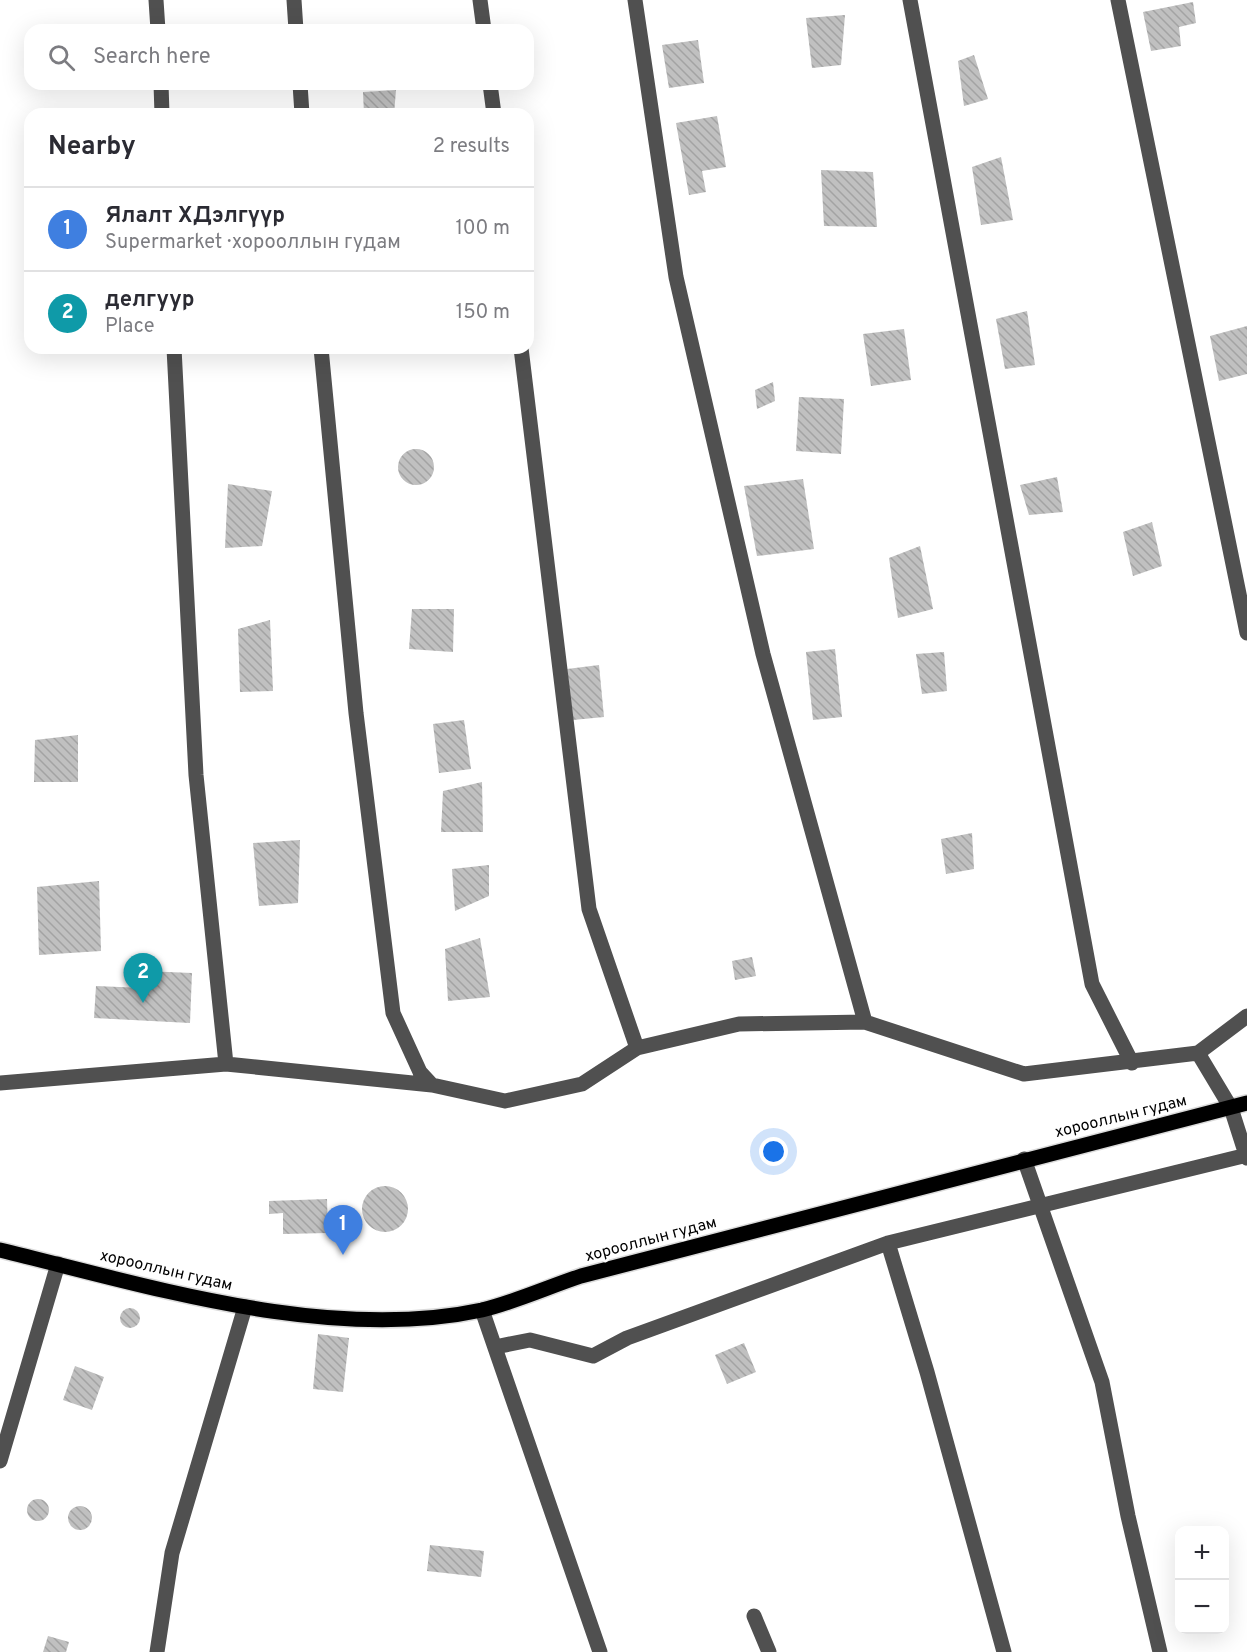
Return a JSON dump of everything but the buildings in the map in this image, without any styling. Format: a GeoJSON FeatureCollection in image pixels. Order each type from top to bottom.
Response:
{"type":"FeatureCollection","features":[{"type":"Feature","properties":{"kind":"main road","name":"хорооллын гудам"},"geometry":{"type":"LineString","coordinates":[[0,1250],[223,1304],[397,1320],[482,1310],[581,1276],[1024,1159],[1247,1104]]}},
{"type":"Feature","properties":{"kind":"street"},"geometry":{"type":"LineString","coordinates":[[156,0],[158,24]]}},
{"type":"Feature","properties":{"kind":"street"},"geometry":{"type":"LineString","coordinates":[[294,0],[296,24]]}},
{"type":"Feature","properties":{"kind":"street"},"geometry":{"type":"LineString","coordinates":[[480,0],[483,24]]}},
{"type":"Feature","properties":{"kind":"street"},"geometry":{"type":"LineString","coordinates":[[635,0],[676,277],[763,654],[865,1022]]}},
{"type":"Feature","properties":{"kind":"street"},"geometry":{"type":"LineString","coordinates":[[910,0],[1092,984],[1132,1063]]}},
{"type":"Feature","properties":{"kind":"street"},"geometry":{"type":"LineString","coordinates":[[1118,0],[1247,633]]}},
{"type":"Feature","properties":{"kind":"street"},"geometry":{"type":"LineString","coordinates":[[161,90],[162,108]]}},
{"type":"Feature","properties":{"kind":"street"},"geometry":{"type":"LineString","coordinates":[[300,90],[302,108]]}},
{"type":"Feature","properties":{"kind":"street"},"geometry":{"type":"LineString","coordinates":[[491,90],[493,108]]}},
{"type":"Feature","properties":{"kind":"street"},"geometry":{"type":"LineString","coordinates":[[174,354],[196,775],[226,1064]]}},
{"type":"Feature","properties":{"kind":"street"},"geometry":{"type":"LineString","coordinates":[[322,354],[356,713],[393,1013],[420,1072],[432,1086]]}},
{"type":"Feature","properties":{"kind":"street"},"geometry":{"type":"LineString","coordinates":[[522,354],[589,909],[637,1048]]}},
{"type":"Feature","properties":{"kind":"street"},"geometry":{"type":"LineString","coordinates":[[0,1083],[226,1064],[432,1086],[506,1101],[582,1084],[637,1048],[739,1024],[865,1022],[1024,1074],[1132,1063],[1198,1053],[1247,1016]]}},
{"type":"Feature","properties":{"kind":"street"},"geometry":{"type":"LineString","coordinates":[[495,1347],[530,1340],[593,1356],[627,1338],[888,1243],[1040,1204],[1247,1156],[1231,1108],[1198,1053]]}},
{"type":"Feature","properties":{"kind":"street"},"geometry":{"type":"LineString","coordinates":[[1024,1159],[1102,1382],[1128,1516],[1160,1652]]}},
{"type":"Feature","properties":{"kind":"street"},"geometry":{"type":"LineString","coordinates":[[888,1243],[927,1372],[1004,1652]]}},
{"type":"Feature","properties":{"kind":"street"},"geometry":{"type":"LineString","coordinates":[[0,1461],[58,1264]]}},
{"type":"Feature","properties":{"kind":"street"},"geometry":{"type":"LineString","coordinates":[[157,1652],[172,1553],[245,1307]]}},
{"type":"Feature","properties":{"kind":"street"},"geometry":{"type":"LineString","coordinates":[[482,1310],[600,1652]]}},
{"type":"Feature","properties":{"kind":"street"},"geometry":{"type":"LineString","coordinates":[[754,1616],[770,1652]]}},
{"type":"Feature","properties":{"kind":"place","name":"делгуур"},"geometry":{"type":"Point","coordinates":[143,1003]}},
{"type":"Feature","properties":{"kind":"place","name":"Ялалт ХДэлгүүр"},"geometry":{"type":"Point","coordinates":[343,1255]}}]}
